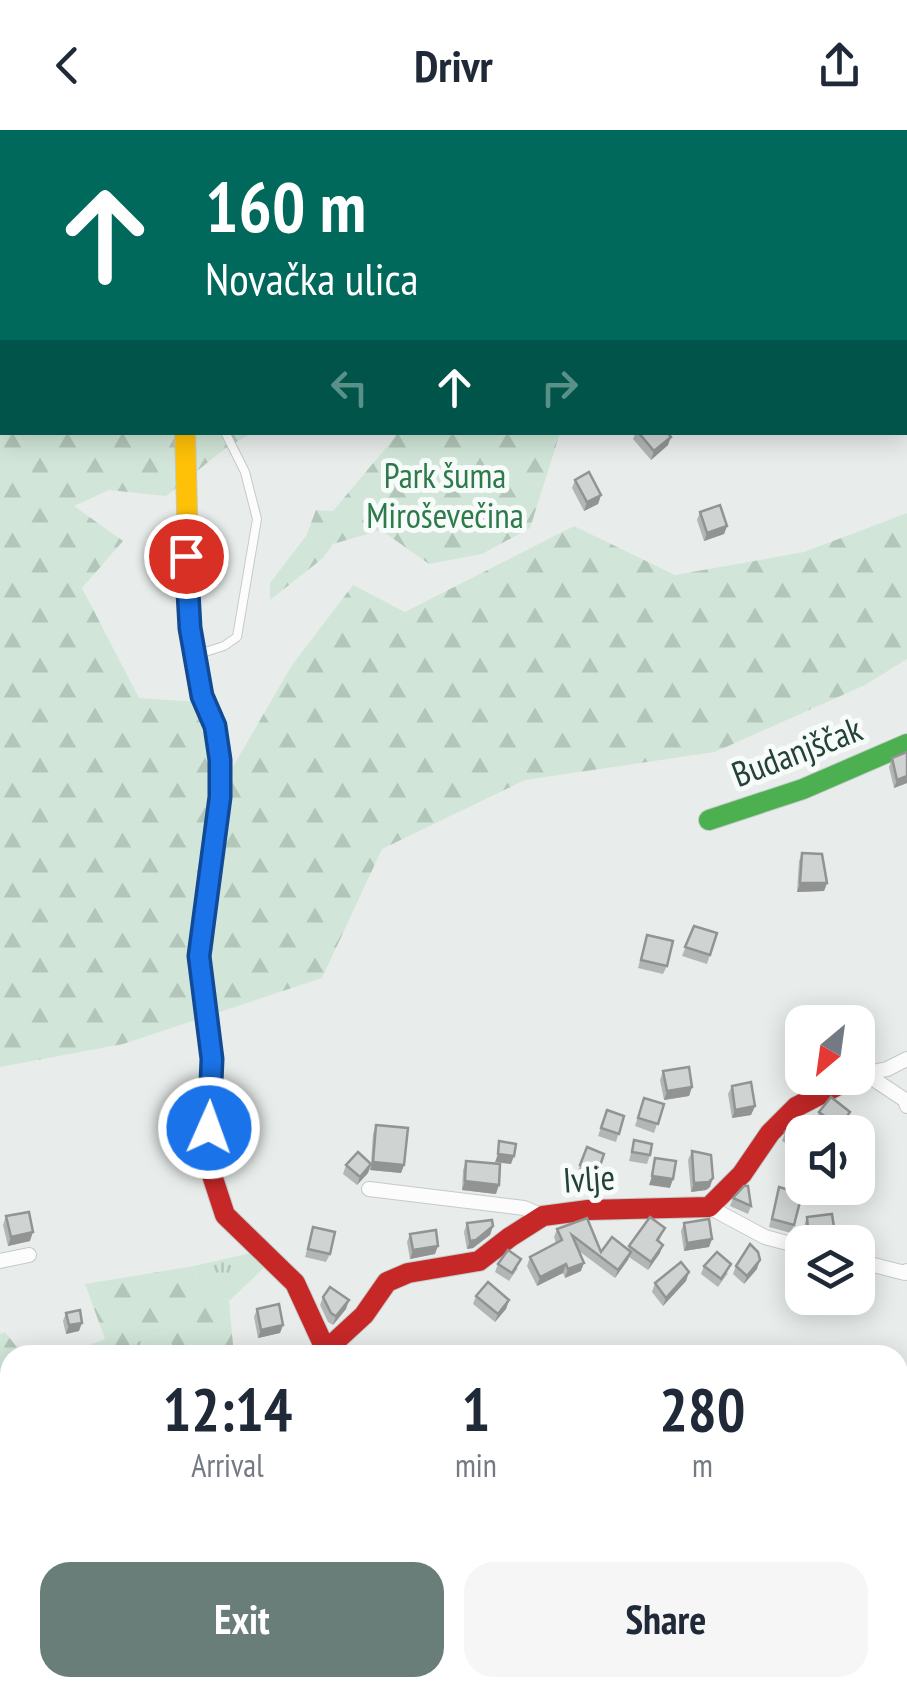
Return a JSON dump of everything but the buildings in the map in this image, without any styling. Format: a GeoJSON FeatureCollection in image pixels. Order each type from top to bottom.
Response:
{"type":"FeatureCollection","features":[{"type":"Feature","properties":{"kind":"street"},"geometry":{"type":"LineString","coordinates":[[183,435],[190,628],[202,696],[215,726],[220,760],[220,797],[199,956],[212,1059],[208,1163],[226,1215],[295,1283],[324,1345]]}},
{"type":"Feature","properties":{"kind":"street","name":"Budanjščak"},"geometry":{"type":"LineString","coordinates":[[709,820],[802,789],[907,744]]}},
{"type":"Feature","properties":{"kind":"street"},"geometry":{"type":"LineString","coordinates":[[875,1071],[907,1059]]}},
{"type":"Feature","properties":{"kind":"street"},"geometry":{"type":"LineString","coordinates":[[875,1084],[905,1100],[907,1106]]}},
{"type":"Feature","properties":{"kind":"street"},"geometry":{"type":"LineString","coordinates":[[785,1243],[765,1238],[708,1207],[742,1174],[770,1133],[796,1108],[822,1095]]}},
{"type":"Feature","properties":{"kind":"street"},"geometry":{"type":"LineString","coordinates":[[370,1189],[524,1208],[544,1216]]}},
{"type":"Feature","properties":{"kind":"street","name":"Ivlje"},"geometry":{"type":"LineString","coordinates":[[334,1345],[364,1315],[387,1282],[408,1273],[479,1261],[544,1216],[588,1210],[708,1207]]}},
{"type":"Feature","properties":{"kind":"street"},"geometry":{"type":"LineString","coordinates":[[0,1261],[28,1255]]}},
{"type":"Feature","properties":{"kind":"street"},"geometry":{"type":"LineString","coordinates":[[875,1265],[907,1272]]}},
{"type":"Feature","properties":{"kind":"lane"},"geometry":{"type":"LineString","coordinates":[[194,655],[224,646],[237,636],[258,519],[245,472],[226,435]]}},
{"type":"Feature","properties":{"kind":"green space","name":"Park šuma Miroševečina"},"geometry":{"type":"Polygon","coordinates":[[[0,435],[248,435],[166,496],[109,490],[74,506],[123,541],[82,588],[139,698],[198,702],[224,782],[292,665],[353,585],[405,612],[574,526],[675,575],[804,552],[907,513],[907,659],[865,685],[715,752],[525,780],[382,849],[322,978],[123,1044],[0,1067],[0,435]]]}},
{"type":"Feature","properties":{"kind":"green space","name":"Park šuma Miroševečina"},"geometry":{"type":"Polygon","coordinates":[[[559,435],[530,528],[482,554],[429,564],[381,530],[333,544],[323,558],[270,600],[270,583],[306,536],[316,510],[333,511],[396,436],[559,435]]]}},
{"type":"Feature","properties":{"kind":"green space"},"geometry":{"type":"Polygon","coordinates":[[[255,1252],[268,1264],[229,1301],[198,1288],[194,1266],[255,1252]]]}},
{"type":"Feature","properties":{"kind":"green space"},"geometry":{"type":"Polygon","coordinates":[[[194,1266],[198,1288],[229,1301],[233,1345],[172,1345],[168,1332],[132,1345],[88,1345],[105,1339],[85,1284],[194,1266]]]}},
{"type":"Feature","properties":{"kind":"green space"},"geometry":{"type":"Polygon","coordinates":[[[5,1332],[15,1345],[0,1345],[0,1334],[5,1332]]]}},
{"type":"Feature","properties":{"kind":"green space"},"geometry":{"type":"Polygon","coordinates":[[[169,1332],[173,1345],[132,1345],[154,1334],[169,1332]]]}},
{"type":"Feature","properties":{"kind":"traffic: fast"},"geometry":{"type":"LineString","coordinates":[[709,820],[803,789],[907,744]]}},
{"type":"Feature","properties":{"kind":"traffic: slow"},"geometry":{"type":"LineString","coordinates":[[185,435],[190,628],[202,696],[215,726],[220,760],[200,963]]}},
{"type":"Feature","properties":{"kind":"traffic: jam"},"geometry":{"type":"LineString","coordinates":[[200,963],[212,1059],[208,1163],[225,1215],[295,1283],[323,1345]]}},
{"type":"Feature","properties":{"kind":"traffic: jam"},"geometry":{"type":"LineString","coordinates":[[331,1345],[364,1315],[387,1282],[408,1273],[479,1261],[543,1216],[588,1210],[709,1207],[742,1174],[770,1133],[796,1107],[819,1095]]}},
{"type":"Feature","properties":{"kind":"route"},"geometry":{"type":"LineString","coordinates":[[186,556],[190,628],[202,696],[215,726],[220,760],[220,797],[199,956],[212,1059],[209,1128]]}}]}
